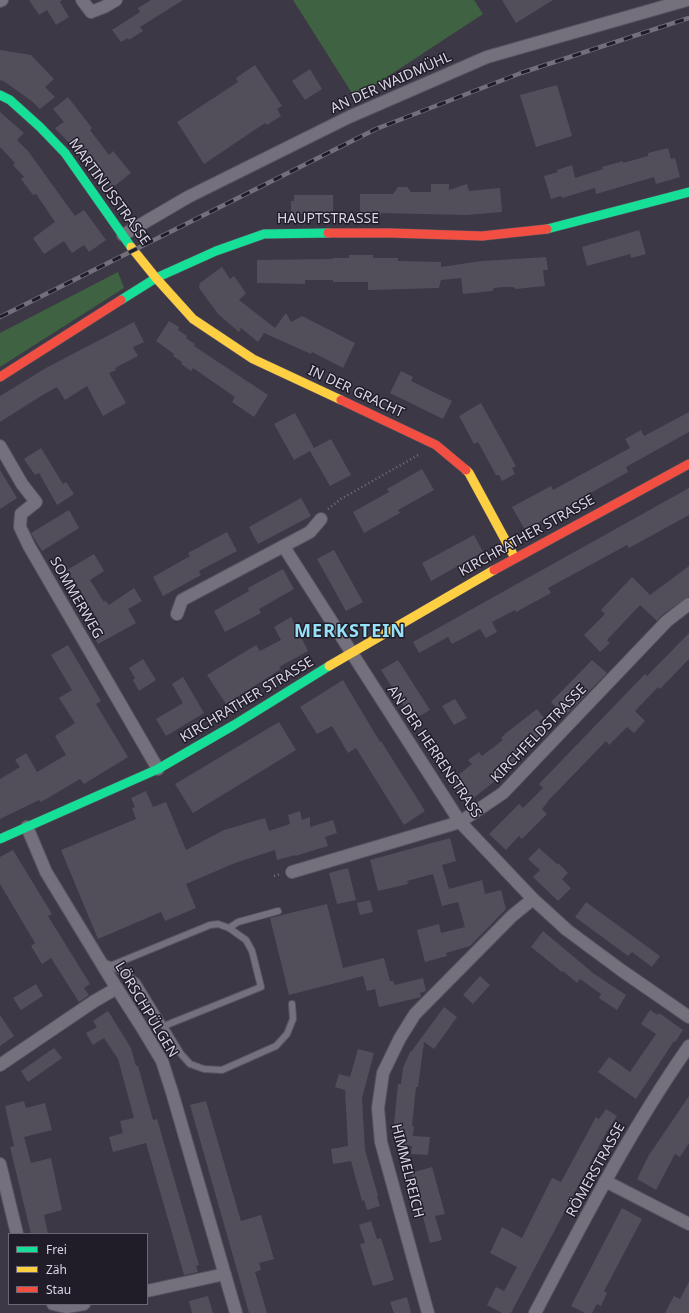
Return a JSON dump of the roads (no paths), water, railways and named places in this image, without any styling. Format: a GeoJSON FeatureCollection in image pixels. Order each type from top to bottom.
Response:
{"type":"FeatureCollection","features":[{"type":"Feature","properties":{"kind":"street"},"geometry":{"type":"LineString","coordinates":[[82,0],[91,12],[104,8],[116,0]]}},
{"type":"Feature","properties":{"kind":"street","name":"AN DER WAIDMÜHL"},"geometry":{"type":"LineString","coordinates":[[123,235],[188,197],[349,117],[487,57],[687,0]]}},
{"type":"Feature","properties":{"kind":"street","name":"MARTINUSSTRASSE"},"geometry":{"type":"LineString","coordinates":[[0,95],[10,100],[40,127],[65,153],[123,235],[156,278]]}},
{"type":"Feature","properties":{"kind":"street","name":"HAUPTSTRASSE"},"geometry":{"type":"LineString","coordinates":[[0,377],[156,278],[216,251],[264,234],[390,233],[482,236],[537,231],[689,192]]}},
{"type":"Feature","properties":{"kind":"street","name":"IN DER GRACHT"},"geometry":{"type":"LineString","coordinates":[[156,278],[193,319],[253,359],[436,445],[469,472],[515,558]]}},
{"type":"Feature","properties":{"kind":"street","name":"SOMMERWEG"},"geometry":{"type":"LineString","coordinates":[[0,446],[22,484],[36,502],[21,514],[20,527],[29,546],[158,769]]}},
{"type":"Feature","properties":{"kind":"street","name":"KIRCHRATHER STRASSE"},"geometry":{"type":"LineString","coordinates":[[0,839],[158,769],[234,725],[352,652],[515,558],[689,464]]}},
{"type":"Feature","properties":{"kind":"street"},"geometry":{"type":"LineString","coordinates":[[177,614],[182,600],[310,532],[321,519]]}},
{"type":"Feature","properties":{"kind":"street","name":"AN DER HERRENSTRASS"},"geometry":{"type":"LineString","coordinates":[[284,547],[460,822],[533,899],[567,930],[621,970],[689,1017]]}},
{"type":"Feature","properties":{"kind":"street","name":"KIRCHFELDSTRASSE"},"geometry":{"type":"LineString","coordinates":[[292,872],[460,822],[503,794],[667,621],[689,604]]}},
{"type":"Feature","properties":{"kind":"street","name":"LÖRSCHPÜLGEN"},"geometry":{"type":"LineString","coordinates":[[27,827],[46,872],[162,1061],[236,1313]]}},
{"type":"Feature","properties":{"kind":"street","name":"HIMMELREICH"},"geometry":{"type":"LineString","coordinates":[[428,1313],[381,1142],[378,1108],[383,1073],[400,1038],[415,1014],[512,916],[533,899]]}},
{"type":"Feature","properties":{"kind":"street"},"geometry":{"type":"LineString","coordinates":[[0,1065],[93,1002],[117,988]]}},
{"type":"Feature","properties":{"kind":"street","name":"RÖMERSTRASSE"},"geometry":{"type":"LineString","coordinates":[[535,1313],[605,1181],[668,1075],[689,1046]]}},
{"type":"Feature","properties":{"kind":"street"},"geometry":{"type":"LineString","coordinates":[[0,1164],[17,1233]]}},
{"type":"Feature","properties":{"kind":"street"},"geometry":{"type":"LineString","coordinates":[[605,1181],[689,1224]]}},
{"type":"Feature","properties":{"kind":"street"},"geometry":{"type":"LineString","coordinates":[[148,1291],[225,1274]]}},
{"type":"Feature","properties":{"kind":"street"},"geometry":{"type":"LineString","coordinates":[[57,1305],[66,1307],[78,1305]]}},
{"type":"Feature","properties":{"kind":"lane"},"geometry":{"type":"LineString","coordinates":[[229,928],[238,922],[278,911]]}},
{"type":"Feature","properties":{"kind":"lane"},"geometry":{"type":"LineString","coordinates":[[110,966],[218,924],[229,928],[246,940],[252,951],[261,987],[164,1026]]}},
{"type":"Feature","properties":{"kind":"lane"},"geometry":{"type":"LineString","coordinates":[[98,958],[137,982],[181,1054],[190,1064],[204,1069],[222,1070],[276,1046],[287,1034],[293,1019],[292,1004]]}},
{"type":"Feature","properties":{"kind":"railway"},"geometry":{"type":"LineString","coordinates":[[0,317],[376,129],[521,73],[689,18]]}},
{"type":"Feature","properties":{"kind":"district","name":"MERKSTEIN"},"geometry":{"type":"Point","coordinates":[350,632]}}]}
